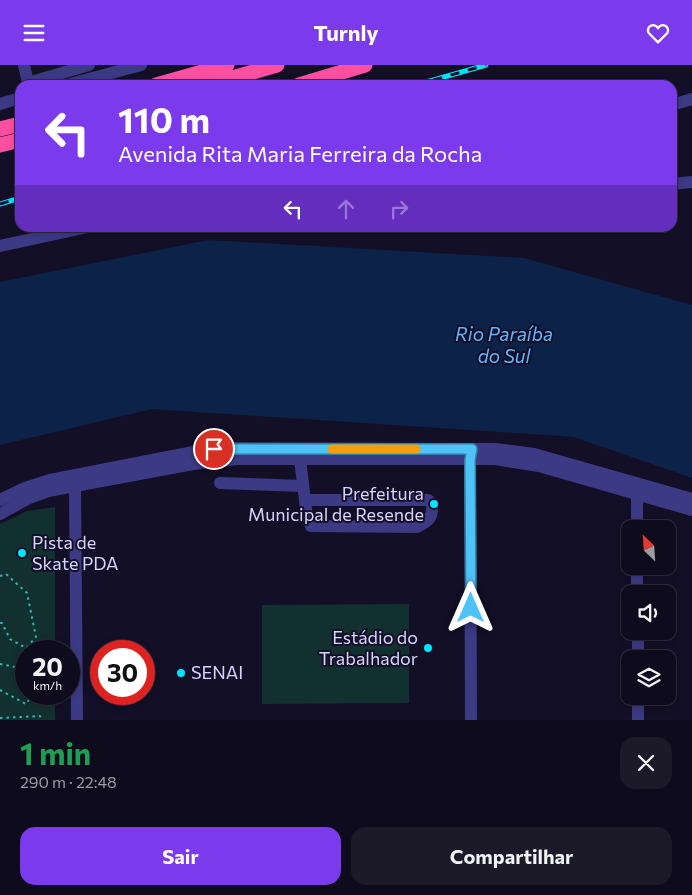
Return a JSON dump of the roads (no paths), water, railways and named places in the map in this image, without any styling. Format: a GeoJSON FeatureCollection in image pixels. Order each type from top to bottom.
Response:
{"type":"FeatureCollection","features":[{"type":"Feature","properties":{"kind":"highway"},"geometry":{"type":"LineString","coordinates":[[174,80],[227,65]]}},
{"type":"Feature","properties":{"kind":"highway"},"geometry":{"type":"LineString","coordinates":[[225,80],[277,65]]}},
{"type":"Feature","properties":{"kind":"highway"},"geometry":{"type":"LineString","coordinates":[[316,80],[365,65]]}},
{"type":"Feature","properties":{"kind":"highway"},"geometry":{"type":"LineString","coordinates":[[0,129],[15,125]]}},
{"type":"Feature","properties":{"kind":"highway"},"geometry":{"type":"LineString","coordinates":[[0,145],[15,141]]}},
{"type":"Feature","properties":{"kind":"highway"},"geometry":{"type":"LineString","coordinates":[[0,152],[15,150]]}},
{"type":"Feature","properties":{"kind":"street"},"geometry":{"type":"LineString","coordinates":[[24,65],[27,80]]}},
{"type":"Feature","properties":{"kind":"street"},"geometry":{"type":"LineString","coordinates":[[41,80],[88,65]]}},
{"type":"Feature","properties":{"kind":"street"},"geometry":{"type":"LineString","coordinates":[[86,80],[141,65]]}},
{"type":"Feature","properties":{"kind":"street"},"geometry":{"type":"LineString","coordinates":[[0,103],[15,99]]}},
{"type":"Feature","properties":{"kind":"street"},"geometry":{"type":"LineString","coordinates":[[677,104],[692,99]]}},
{"type":"Feature","properties":{"kind":"street"},"geometry":{"type":"LineString","coordinates":[[677,184],[692,182]]}},
{"type":"Feature","properties":{"kind":"street"},"geometry":{"type":"LineString","coordinates":[[0,246],[65,232]]}},
{"type":"Feature","properties":{"kind":"street"},"geometry":{"type":"LineString","coordinates":[[0,500],[25,488],[50,480],[214,449],[471,454],[539,466],[692,511]]}},
{"type":"Feature","properties":{"kind":"street"},"geometry":{"type":"LineString","coordinates":[[0,514],[29,498],[48,491],[193,464],[237,459],[471,454],[495,449],[534,454],[692,499]]}},
{"type":"Feature","properties":{"kind":"street"},"geometry":{"type":"LineString","coordinates":[[471,454],[471,720]]}},
{"type":"Feature","properties":{"kind":"street"},"geometry":{"type":"LineString","coordinates":[[300,459],[307,517],[312,526],[417,527],[428,521],[432,513],[432,504],[428,500],[305,500]]}},
{"type":"Feature","properties":{"kind":"street"},"geometry":{"type":"LineString","coordinates":[[220,483],[303,486]]}},
{"type":"Feature","properties":{"kind":"street"},"geometry":{"type":"LineString","coordinates":[[74,486],[77,720]]}},
{"type":"Feature","properties":{"kind":"street"},"geometry":{"type":"LineString","coordinates":[[637,495],[637,520]]}},
{"type":"Feature","properties":{"kind":"street"},"geometry":{"type":"LineString","coordinates":[[638,705],[638,720]]}},
{"type":"Feature","properties":{"kind":"water","name":"Rio Paraíba do Sul"},"geometry":{"type":"Polygon","coordinates":[[[208,240],[524,258],[692,305],[692,478],[574,437],[152,409],[0,445],[0,282],[208,240]]]}},
{"type":"Feature","properties":{"kind":"railway"},"geometry":{"type":"LineString","coordinates":[[434,80],[486,65]]}},
{"type":"Feature","properties":{"kind":"railway"},"geometry":{"type":"LineString","coordinates":[[0,204],[15,200]]}},
{"type":"Feature","properties":{"kind":"place","name":"Prefeitura Municipal de Resende"},"geometry":{"type":"Point","coordinates":[434,504]}},
{"type":"Feature","properties":{"kind":"place","name":"Pista de Skate PDA"},"geometry":{"type":"Point","coordinates":[22,553]}},
{"type":"Feature","properties":{"kind":"place","name":"Estádio do Trabalhador"},"geometry":{"type":"Point","coordinates":[428,648]}},
{"type":"Feature","properties":{"kind":"place","name":"SENAI"},"geometry":{"type":"Point","coordinates":[181,673]}}]}
